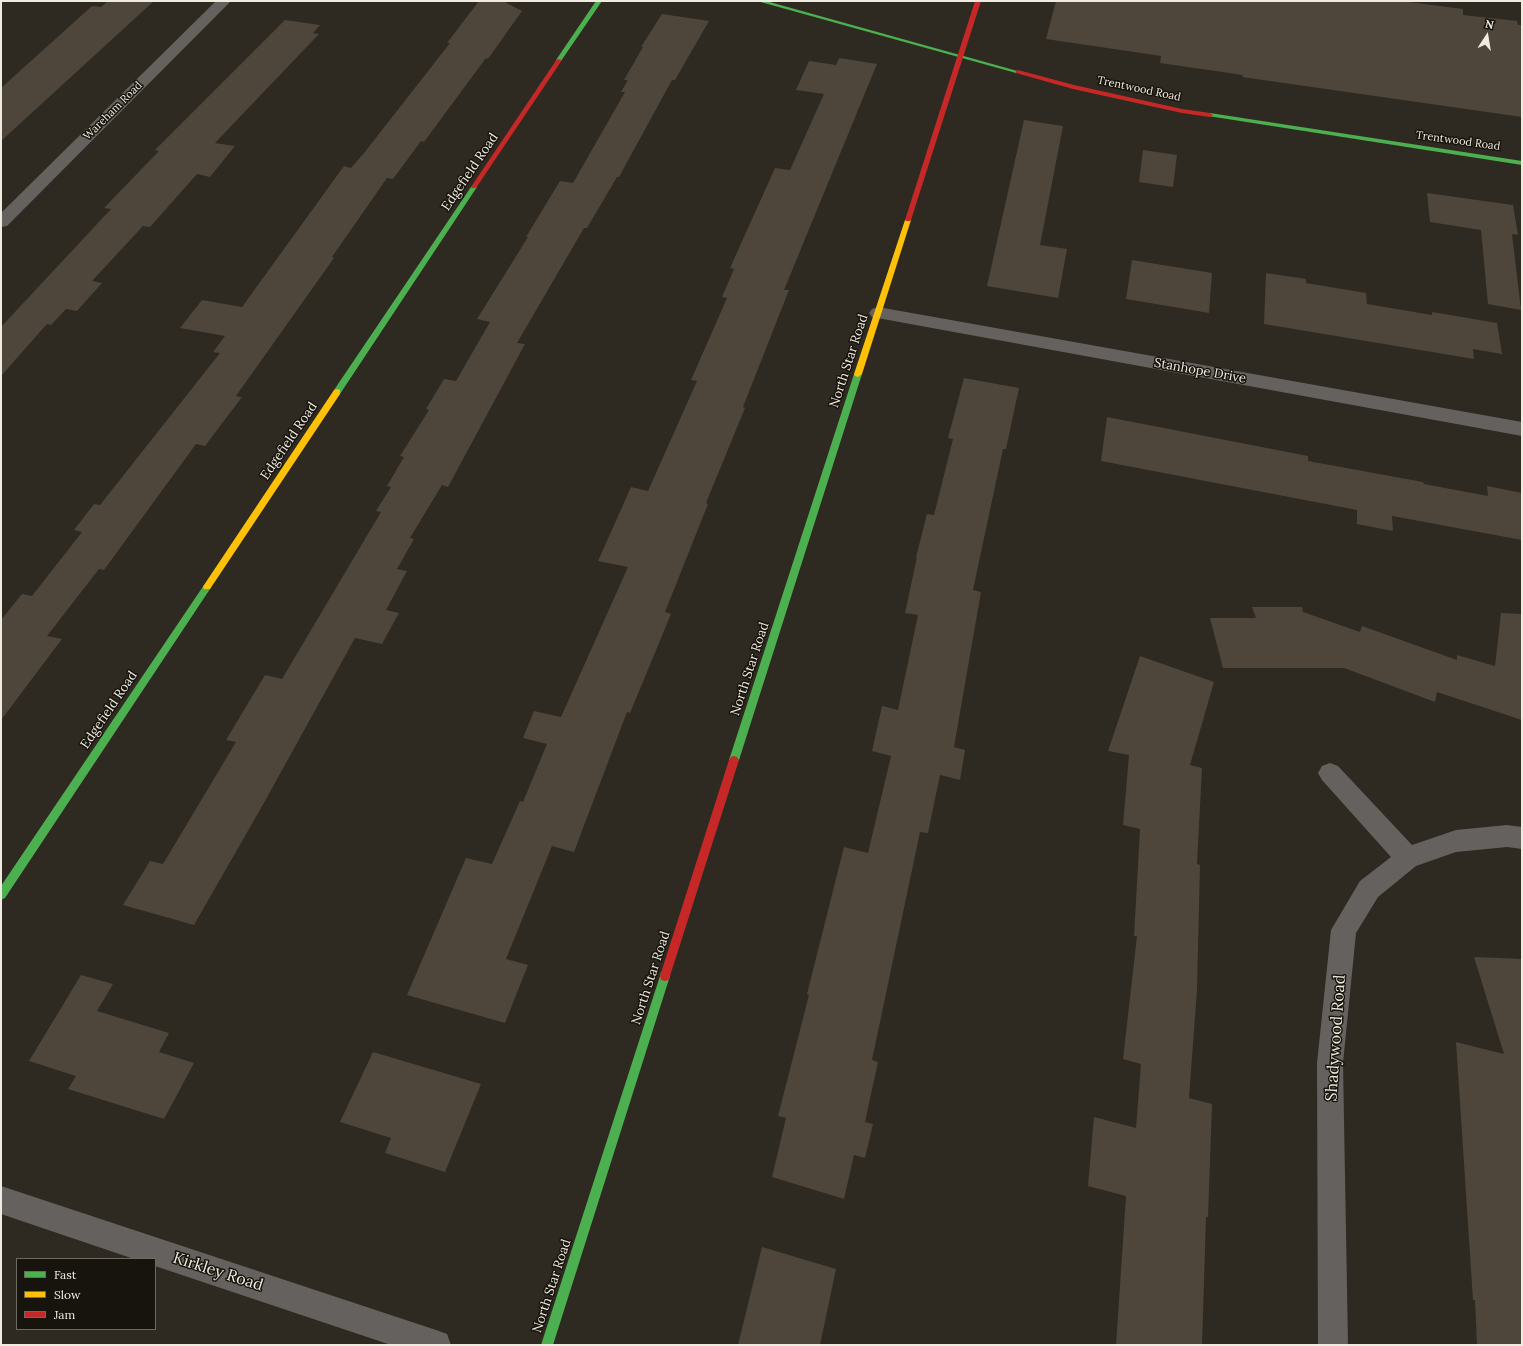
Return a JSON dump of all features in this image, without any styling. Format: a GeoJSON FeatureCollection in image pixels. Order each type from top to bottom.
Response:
{"type":"FeatureCollection","features":[{"type":"Feature","properties":{"kind":"street","name":"Wareham Road"},"geometry":{"type":"LineString","coordinates":[[1,222],[224,1]]}},
{"type":"Feature","properties":{"kind":"street","name":"Edgefield Road"},"geometry":{"type":"LineString","coordinates":[[1,895],[599,1]]}},
{"type":"Feature","properties":{"kind":"street","name":"Trentwood Road"},"geometry":{"type":"LineString","coordinates":[[760,1],[1073,87],[1182,111],[1522,163]]}},
{"type":"Feature","properties":{"kind":"street","name":"North Star Road"},"geometry":{"type":"LineString","coordinates":[[547,1345],[978,1]]}},
{"type":"Feature","properties":{"kind":"street","name":"Stanhope Drive"},"geometry":{"type":"LineString","coordinates":[[878,313],[1522,429]]}},
{"type":"Feature","properties":{"kind":"street"},"geometry":{"type":"LineString","coordinates":[[1330,773],[1408,858]]}},
{"type":"Feature","properties":{"kind":"street","name":"Shadywood Road"},"geometry":{"type":"LineString","coordinates":[[1333,1345],[1330,1063],[1344,930],[1369,889],[1408,858],[1456,841],[1514,837]]}},
{"type":"Feature","properties":{"kind":"street","name":"Kirkley Road"},"geometry":{"type":"LineString","coordinates":[[1,1200],[436,1345]]}},
{"type":"Feature","properties":{"kind":"building"},"geometry":{"type":"Polygon","coordinates":[[[108,1],[154,1],[1,141],[1,88],[92,6],[101,7],[108,1]]]}},
{"type":"Feature","properties":{"kind":"building"},"geometry":{"type":"Polygon","coordinates":[[[479,1],[503,1],[522,11],[488,59],[486,58],[424,142],[421,141],[393,179],[387,178],[332,257],[334,258],[236,396],[242,397],[205,446],[196,444],[104,570],[99,569],[47,636],[62,639],[1,720],[1,620],[22,594],[32,596],[82,532],[74,530],[94,504],[100,505],[220,353],[213,352],[225,336],[180,328],[202,300],[242,307],[344,166],[351,168],[364,153],[450,43],[447,43],[479,1]]]}},
{"type":"Feature","properties":{"kind":"building"},"geometry":{"type":"Polygon","coordinates":[[[1056,1],[1401,1],[1463,9],[1463,15],[1517,21],[1518,25],[1522,25],[1522,117],[1242,77],[1243,75],[1160,63],[1161,56],[1046,39],[1056,1]]]}},
{"type":"Feature","properties":{"kind":"building"},"geometry":{"type":"Polygon","coordinates":[[[662,14],[709,21],[675,80],[672,80],[619,177],[617,177],[587,228],[584,228],[517,343],[525,344],[448,487],[442,485],[410,538],[414,539],[397,569],[407,571],[386,610],[399,613],[382,644],[355,638],[265,801],[194,925],[123,905],[150,861],[163,864],[236,742],[226,740],[265,675],[282,679],[381,512],[376,511],[391,487],[387,486],[404,457],[400,456],[429,410],[426,409],[444,379],[456,381],[490,322],[477,319],[528,237],[526,237],[560,181],[573,183],[625,92],[621,92],[628,80],[624,80],[643,47],[641,47],[662,14]]]}},
{"type":"Feature","properties":{"kind":"building"},"geometry":{"type":"Polygon","coordinates":[[[285,20],[320,25],[313,33],[319,34],[215,143],[235,146],[210,177],[197,174],[150,227],[143,226],[92,281],[102,283],[77,311],[66,309],[51,325],[47,324],[1,376],[1,327],[111,209],[104,208],[159,151],[155,150],[285,20]]]}},
{"type":"Feature","properties":{"kind":"building"},"geometry":{"type":"Polygon","coordinates":[[[839,58],[877,64],[784,290],[789,290],[743,407],[745,408],[706,503],[708,504],[665,612],[671,614],[630,713],[627,712],[574,852],[552,846],[506,959],[528,965],[505,1023],[407,995],[466,858],[492,864],[520,801],[523,802],[547,744],[523,738],[534,711],[561,717],[628,567],[598,561],[631,487],[648,491],[697,381],[691,380],[727,298],[722,297],[734,269],[730,268],[775,168],[790,170],[824,94],[796,90],[809,61],[836,65],[839,58]]]}},
{"type":"Feature","properties":{"kind":"building"},"geometry":{"type":"Polygon","coordinates":[[[1024,120],[1063,126],[1040,245],[1067,249],[1058,298],[987,286],[1024,120]]]}},
{"type":"Feature","properties":{"kind":"building"},"geometry":{"type":"Polygon","coordinates":[[[1143,150],[1177,155],[1173,187],[1139,182],[1143,150]]]}},
{"type":"Feature","properties":{"kind":"building"},"geometry":{"type":"Polygon","coordinates":[[[1427,193],[1513,205],[1518,235],[1512,234],[1521,310],[1488,304],[1481,230],[1430,222],[1427,193]]]}},
{"type":"Feature","properties":{"kind":"building"},"geometry":{"type":"Polygon","coordinates":[[[1132,260],[1212,273],[1209,313],[1126,299],[1132,260]]]}},
{"type":"Feature","properties":{"kind":"building"},"geometry":{"type":"Polygon","coordinates":[[[1266,273],[1306,279],[1306,283],[1366,293],[1367,304],[1432,315],[1432,312],[1497,323],[1502,354],[1473,349],[1474,359],[1264,324],[1266,273]]]}},
{"type":"Feature","properties":{"kind":"building"},"geometry":{"type":"Polygon","coordinates":[[[964,378],[1019,388],[1006,449],[1003,449],[973,590],[981,592],[954,747],[965,750],[960,780],[940,775],[928,833],[920,832],[872,1060],[878,1062],[865,1122],[873,1124],[865,1158],[854,1155],[844,1199],[772,1177],[786,1118],[778,1116],[809,995],[807,994],[844,847],[868,853],[891,756],[872,751],[882,706],[898,710],[918,615],[905,613],[916,557],[927,514],[934,515],[953,439],[948,438],[964,378]]]}},
{"type":"Feature","properties":{"kind":"building"},"geometry":{"type":"Polygon","coordinates":[[[1107,417],[1308,456],[1308,461],[1423,482],[1424,484],[1488,496],[1487,486],[1522,493],[1522,540],[1392,516],[1393,531],[1357,524],[1357,510],[1101,461],[1107,417]]]}},
{"type":"Feature","properties":{"kind":"building"},"geometry":{"type":"Polygon","coordinates":[[[1252,607],[1302,607],[1303,612],[1360,632],[1362,626],[1457,660],[1457,655],[1495,666],[1501,613],[1522,614],[1522,720],[1437,692],[1435,702],[1344,668],[1223,668],[1210,618],[1256,618],[1252,607]]]}},
{"type":"Feature","properties":{"kind":"building"},"geometry":{"type":"Polygon","coordinates":[[[1140,656],[1214,682],[1190,765],[1202,768],[1197,864],[1200,865],[1197,990],[1189,1098],[1212,1104],[1208,1217],[1206,1217],[1202,1345],[1116,1345],[1126,1196],[1088,1186],[1094,1117],[1136,1128],[1141,1064],[1123,1059],[1137,936],[1134,936],[1140,829],[1123,825],[1129,755],[1108,751],[1140,656]]]}},
{"type":"Feature","properties":{"kind":"building"},"geometry":{"type":"Polygon","coordinates":[[[1474,957],[1522,959],[1522,1345],[1477,1345],[1456,1042],[1504,1054],[1474,957]]]}},
{"type":"Feature","properties":{"kind":"building"},"geometry":{"type":"Polygon","coordinates":[[[81,975],[113,984],[97,1011],[169,1033],[159,1052],[194,1063],[164,1119],[68,1089],[76,1076],[29,1061],[81,975]]]}},
{"type":"Feature","properties":{"kind":"building"},"geometry":{"type":"Polygon","coordinates":[[[373,1052],[481,1084],[445,1172],[385,1153],[391,1138],[340,1122],[373,1052]]]}},
{"type":"Feature","properties":{"kind":"building"},"geometry":{"type":"Polygon","coordinates":[[[762,1247],[836,1269],[820,1345],[738,1345],[762,1247]]]}},
{"type":"Feature","properties":{"kind":"traffic: fast"},"geometry":{"type":"LineString","coordinates":[[559,60],[599,1]]}},
{"type":"Feature","properties":{"kind":"traffic: fast"},"geometry":{"type":"LineString","coordinates":[[760,1],[1018,72]]}},
{"type":"Feature","properties":{"kind":"traffic: fast"},"geometry":{"type":"LineString","coordinates":[[1210,115],[1522,163]]}},
{"type":"Feature","properties":{"kind":"traffic: fast"},"geometry":{"type":"LineString","coordinates":[[337,392],[474,187]]}},
{"type":"Feature","properties":{"kind":"traffic: fast"},"geometry":{"type":"LineString","coordinates":[[734,760],[858,374]]}},
{"type":"Feature","properties":{"kind":"traffic: fast"},"geometry":{"type":"LineString","coordinates":[[1,895],[207,587]]}},
{"type":"Feature","properties":{"kind":"traffic: fast"},"geometry":{"type":"LineString","coordinates":[[547,1345],[665,976]]}},
{"type":"Feature","properties":{"kind":"traffic: slow"},"geometry":{"type":"LineString","coordinates":[[858,374],[908,220]]}},
{"type":"Feature","properties":{"kind":"traffic: slow"},"geometry":{"type":"LineString","coordinates":[[207,587],[337,392]]}},
{"type":"Feature","properties":{"kind":"traffic: jam"},"geometry":{"type":"LineString","coordinates":[[908,220],[978,1]]}},
{"type":"Feature","properties":{"kind":"traffic: jam"},"geometry":{"type":"LineString","coordinates":[[474,187],[559,60]]}},
{"type":"Feature","properties":{"kind":"traffic: jam"},"geometry":{"type":"LineString","coordinates":[[1018,72],[1073,87],[1182,111],[1210,115]]}},
{"type":"Feature","properties":{"kind":"traffic: jam"},"geometry":{"type":"LineString","coordinates":[[665,976],[734,760]]}}]}
